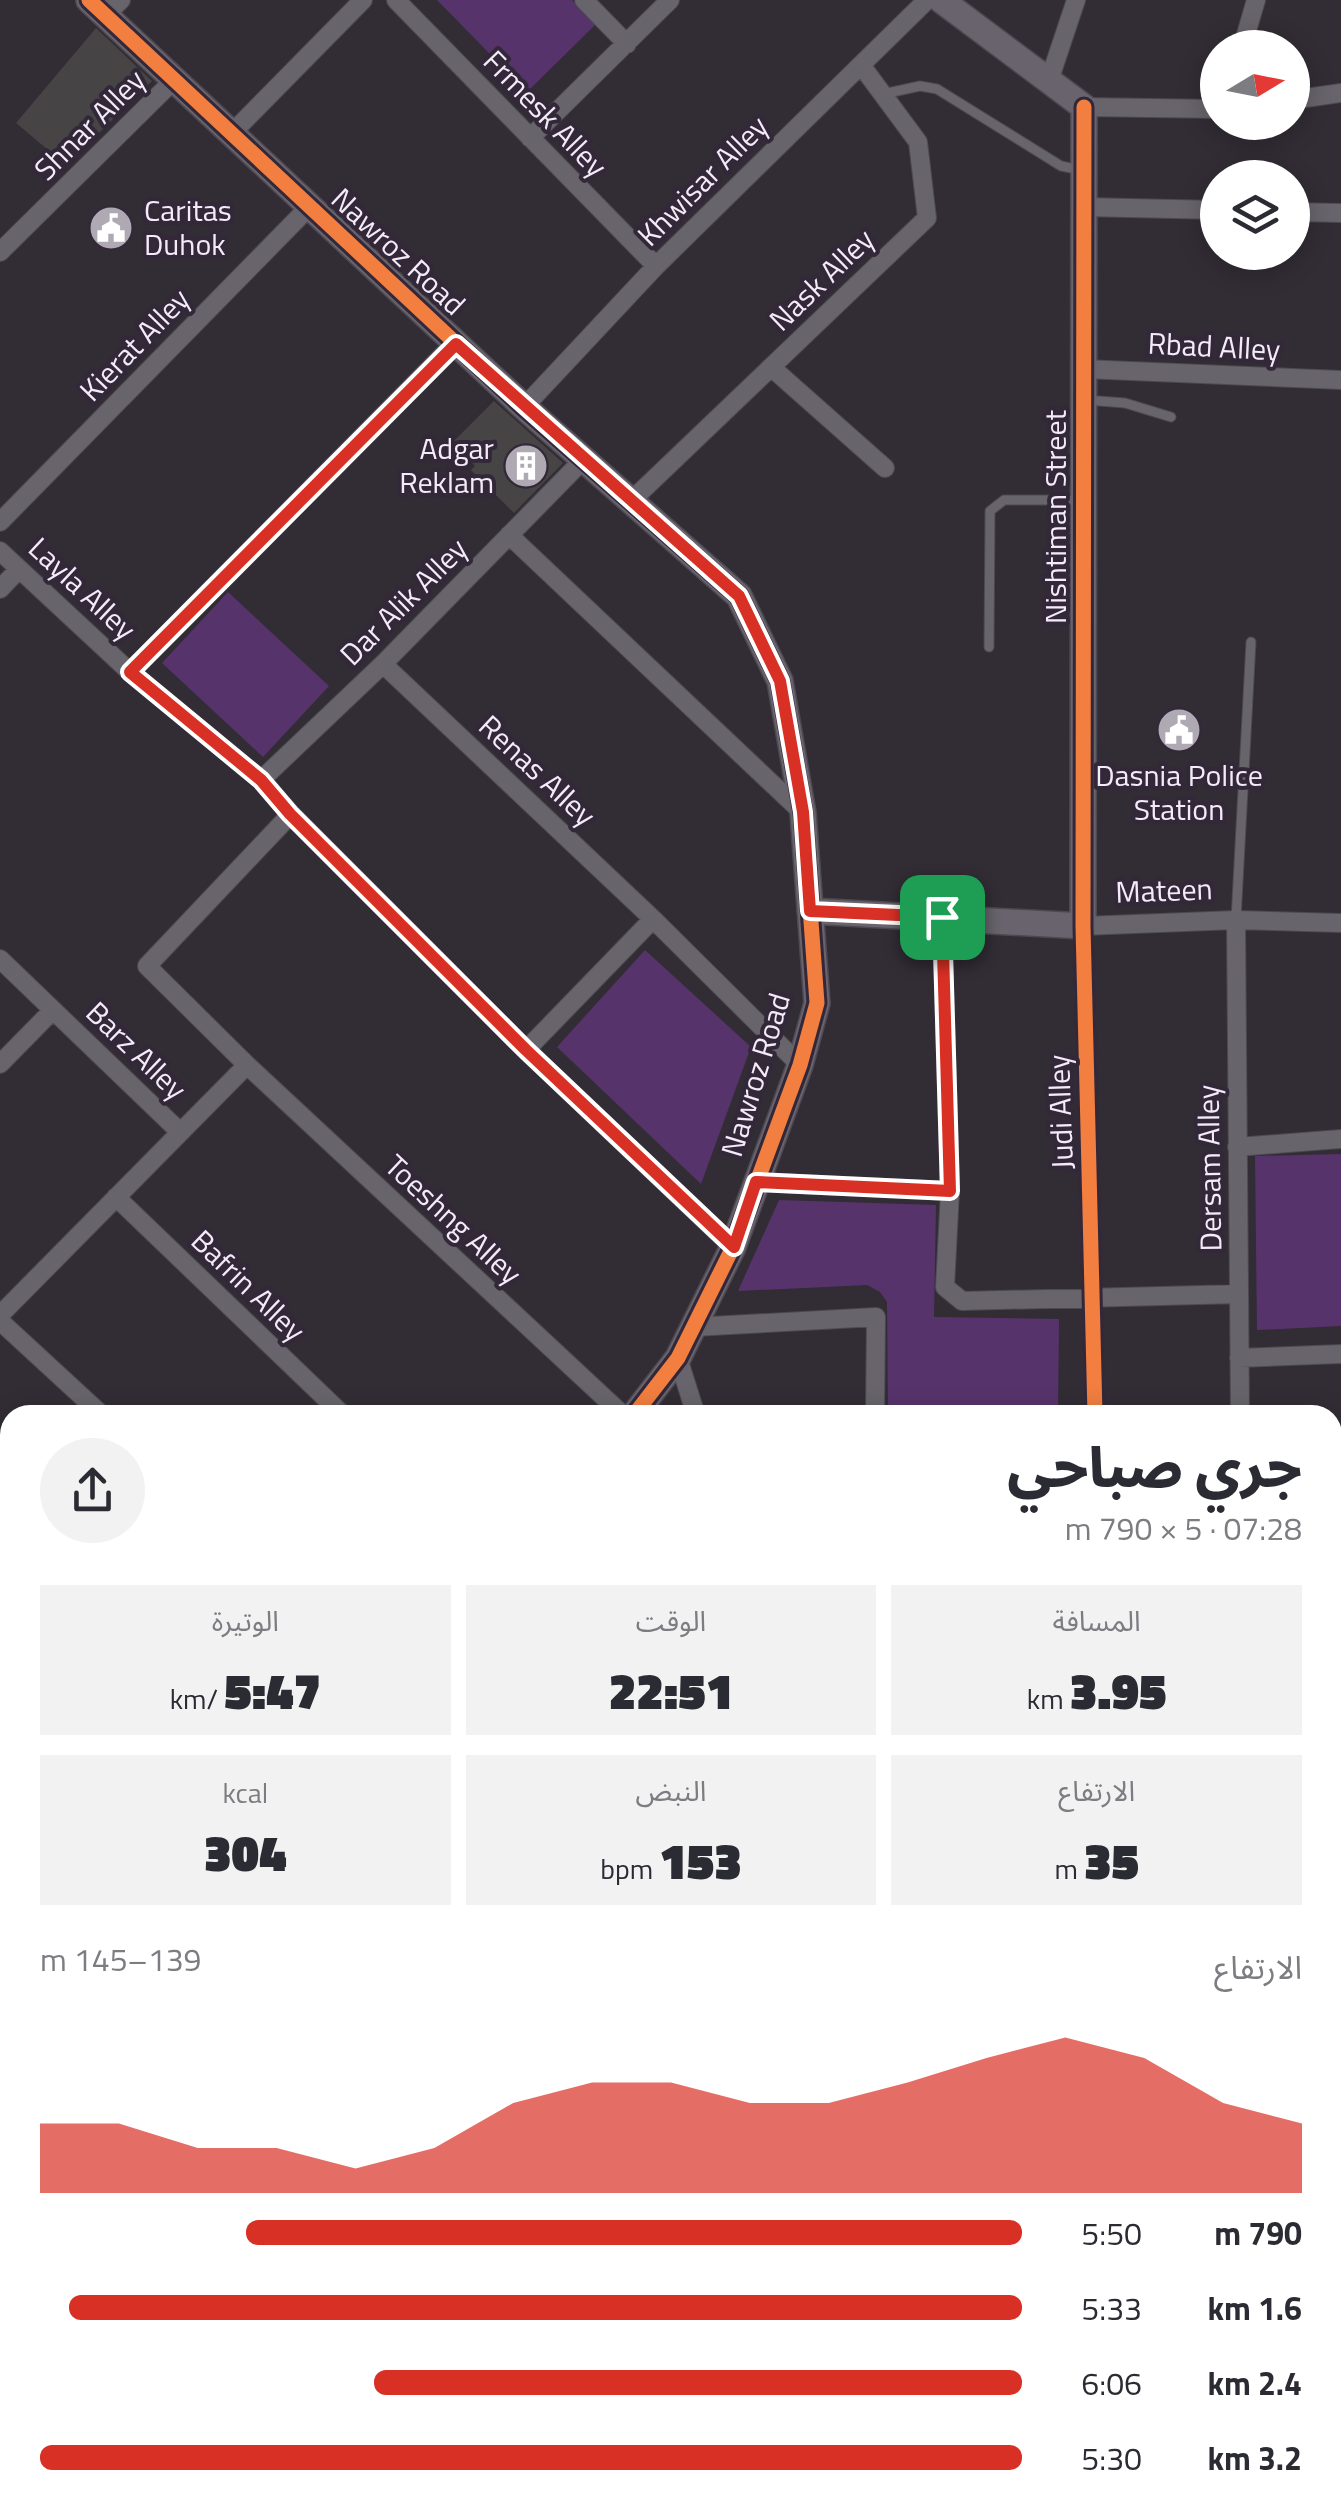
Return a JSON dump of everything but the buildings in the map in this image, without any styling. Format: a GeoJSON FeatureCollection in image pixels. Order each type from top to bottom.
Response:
{"type":"FeatureCollection","features":[{"type":"Feature","properties":{"kind":"street"},"geometry":{"type":"LineString","coordinates":[[232,132],[363,0]]}},
{"type":"Feature","properties":{"kind":"street","name":"Frmesk Alley"},"geometry":{"type":"LineString","coordinates":[[396,0],[656,266]]}},
{"type":"Feature","properties":{"kind":"street"},"geometry":{"type":"LineString","coordinates":[[584,0],[626,44]]}},
{"type":"Feature","properties":{"kind":"street"},"geometry":{"type":"LineString","coordinates":[[530,138],[670,0]]}},
{"type":"Feature","properties":{"kind":"street","name":"Khwisar Alley"},"geometry":{"type":"LineString","coordinates":[[524,407],[656,266],[927,0]]}},
{"type":"Feature","properties":{"kind":"street"},"geometry":{"type":"LineString","coordinates":[[941,0],[1084,107],[1200,109]]}},
{"type":"Feature","properties":{"kind":"street"},"geometry":{"type":"LineString","coordinates":[[1049,81],[1076,0]]}},
{"type":"Feature","properties":{"kind":"street"},"geometry":{"type":"LineString","coordinates":[[1247,30],[1256,0]]}},
{"type":"Feature","properties":{"kind":"street","name":"Nawroz Road"},"geometry":{"type":"LineString","coordinates":[[105,5],[175,80],[456,344],[739,596],[780,681],[803,812],[818,1003],[800,1065],[734,1247],[678,1358],[642,1405]]}},
{"type":"Feature","properties":{"kind":"street","name":"Nask Alley"},"geometry":{"type":"LineString","coordinates":[[631,500],[928,218],[918,142],[860,65]]}},
{"type":"Feature","properties":{"kind":"street","name":"Shnar Alley"},"geometry":{"type":"LineString","coordinates":[[3,242],[175,80]]}},
{"type":"Feature","properties":{"kind":"street"},"geometry":{"type":"LineString","coordinates":[[1310,98],[1341,94]]}},
{"type":"Feature","properties":{"kind":"street","name":"Nishtiman Street"},"geometry":{"type":"LineString","coordinates":[[1083,926],[1084,107]]}},
{"type":"Feature","properties":{"kind":"street","name":"Kierat Alley"},"geometry":{"type":"LineString","coordinates":[[0,522],[310,206]]}},
{"type":"Feature","properties":{"kind":"street"},"geometry":{"type":"LineString","coordinates":[[1084,208],[1200,210]]}},
{"type":"Feature","properties":{"kind":"street"},"geometry":{"type":"LineString","coordinates":[[1310,212],[1341,213]]}},
{"type":"Feature","properties":{"kind":"street"},"geometry":{"type":"LineString","coordinates":[[130,672],[456,344]]}},
{"type":"Feature","properties":{"kind":"street"},"geometry":{"type":"LineString","coordinates":[[771,367],[885,468]]}},
{"type":"Feature","properties":{"kind":"street","name":"Rbad Alley"},"geometry":{"type":"LineString","coordinates":[[1084,369],[1341,380]]}},
{"type":"Feature","properties":{"kind":"street","name":"Dar Alik Alley"},"geometry":{"type":"LineString","coordinates":[[261,780],[383,664],[584,459]]}},
{"type":"Feature","properties":{"kind":"street"},"geometry":{"type":"LineString","coordinates":[[509,535],[803,812]]}},
{"type":"Feature","properties":{"kind":"street","name":"Layla Alley"},"geometry":{"type":"LineString","coordinates":[[0,550],[130,672],[261,780],[290,814],[526,1050],[734,1247]]}},
{"type":"Feature","properties":{"kind":"street"},"geometry":{"type":"LineString","coordinates":[[0,588],[18,569]]}},
{"type":"Feature","properties":{"kind":"street","name":"Renas Alley"},"geometry":{"type":"LineString","coordinates":[[383,664],[653,919],[800,1065]]}},
{"type":"Feature","properties":{"kind":"street","name":"Toeshng Alley"},"geometry":{"type":"LineString","coordinates":[[290,814],[147,966],[247,1065],[612,1405]]}},
{"type":"Feature","properties":{"kind":"street","name":"Mateen"},"geometry":{"type":"LineString","coordinates":[[810,911],[1083,926],[1236,920],[1341,923]]}},
{"type":"Feature","properties":{"kind":"street"},"geometry":{"type":"LineString","coordinates":[[942,917],[950,1191],[945,1287],[962,1301],[1239,1294]]}},
{"type":"Feature","properties":{"kind":"street"},"geometry":{"type":"LineString","coordinates":[[526,1050],[653,919]]}},
{"type":"Feature","properties":{"kind":"street","name":"Dersam Alley"},"geometry":{"type":"LineString","coordinates":[[1236,920],[1240,1405]]}},
{"type":"Feature","properties":{"kind":"street","name":"Judi Alley"},"geometry":{"type":"LineString","coordinates":[[1083,926],[1095,1405]]}},
{"type":"Feature","properties":{"kind":"street","name":"Barz Alley"},"geometry":{"type":"LineString","coordinates":[[0,959],[180,1132]]}},
{"type":"Feature","properties":{"kind":"street","name":"Barz Alley"},"geometry":{"type":"LineString","coordinates":[[0,1064],[53,1010]]}},
{"type":"Feature","properties":{"kind":"street"},"geometry":{"type":"LineString","coordinates":[[91,1405],[0,1318],[247,1065]]}},
{"type":"Feature","properties":{"kind":"street"},"geometry":{"type":"LineString","coordinates":[[1237,1146],[1341,1139]]}},
{"type":"Feature","properties":{"kind":"street"},"geometry":{"type":"LineString","coordinates":[[756,1182],[950,1191]]}},
{"type":"Feature","properties":{"kind":"street","name":"Bafrin Alley"},"geometry":{"type":"LineString","coordinates":[[116,1197],[333,1405]]}},
{"type":"Feature","properties":{"kind":"street"},"geometry":{"type":"LineString","coordinates":[[693,1327],[876,1317],[875,1405]]}},
{"type":"Feature","properties":{"kind":"street"},"geometry":{"type":"LineString","coordinates":[[1239,1358],[1341,1354]]}},
{"type":"Feature","properties":{"kind":"street"},"geometry":{"type":"LineString","coordinates":[[678,1358],[693,1405]]}},
{"type":"Feature","properties":{"kind":"lane"},"geometry":{"type":"LineString","coordinates":[[882,94],[920,86],[937,89],[1061,166],[1084,170]]}},
{"type":"Feature","properties":{"kind":"lane"},"geometry":{"type":"LineString","coordinates":[[1084,400],[1125,403],[1171,417]]}},
{"type":"Feature","properties":{"kind":"lane"},"geometry":{"type":"LineString","coordinates":[[989,647],[990,511],[1004,500],[1084,500]]}},
{"type":"Feature","properties":{"kind":"lane"},"geometry":{"type":"LineString","coordinates":[[1236,920],[1252,642]]}},
{"type":"Feature","properties":{"kind":"shaded area"},"geometry":{"type":"Polygon","coordinates":[[[437,0],[572,0],[596,24],[527,92],[437,0]]]}},
{"type":"Feature","properties":{"kind":"shaded area"},"geometry":{"type":"Polygon","coordinates":[[[228,592],[329,686],[263,757],[162,663],[228,592]]]}},
{"type":"Feature","properties":{"kind":"shaded area"},"geometry":{"type":"Polygon","coordinates":[[[645,950],[751,1047],[701,1184],[557,1047],[645,950]]]}},
{"type":"Feature","properties":{"kind":"shaded area"},"geometry":{"type":"Polygon","coordinates":[[[1341,1154],[1341,1326],[1257,1330],[1255,1156],[1341,1154]]]}},
{"type":"Feature","properties":{"kind":"shaded area"},"geometry":{"type":"Polygon","coordinates":[[[779,1200],[936,1205],[934,1317],[1059,1319],[1058,1405],[888,1405],[887,1302],[880,1292],[867,1285],[738,1291],[779,1200]]]}},
{"type":"Feature","properties":{"kind":"cycle path"},"geometry":{"type":"LineString","coordinates":[[89,0],[524,407],[739,596],[780,681],[803,813],[817,1003],[800,1065],[733,1247],[678,1358],[642,1405]]}},
{"type":"Feature","properties":{"kind":"cycle path"},"geometry":{"type":"LineString","coordinates":[[1084,107],[1083,926],[1095,1405]]}},
{"type":"Feature","properties":{"kind":"place","name":"Caritas Duhok"},"geometry":{"type":"Point","coordinates":[111,228]}},
{"type":"Feature","properties":{"kind":"place","name":"Adgar Reklam"},"geometry":{"type":"Point","coordinates":[526,466]}},
{"type":"Feature","properties":{"kind":"place","name":"Dasnia Police Station"},"geometry":{"type":"Point","coordinates":[1179,730]}},
{"type":"Feature","properties":{"kind":"route"},"geometry":{"type":"LineString","coordinates":[[456,344],[739,596],[780,681],[803,812],[810,911],[942,917],[950,1191],[756,1182],[734,1247],[526,1050],[290,814],[261,780],[130,672],[456,344]]}}]}
